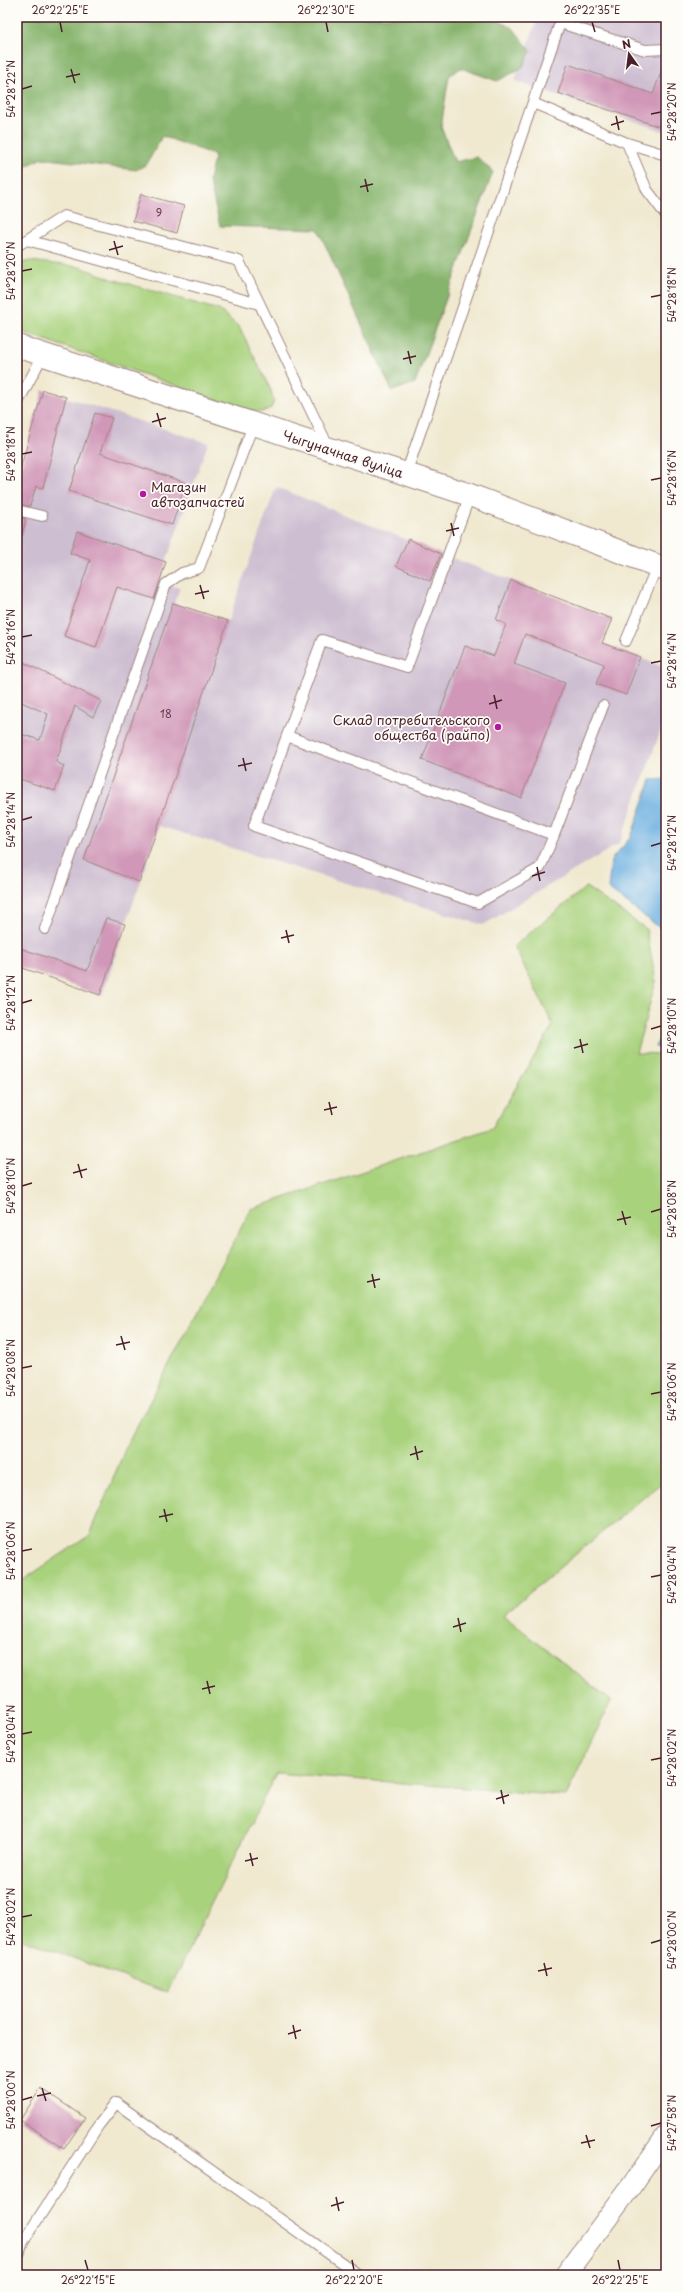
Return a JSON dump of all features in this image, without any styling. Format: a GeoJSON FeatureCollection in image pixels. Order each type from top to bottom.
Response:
{"type":"FeatureCollection","features":[{"type":"Feature","properties":{"kind":"street","name":"Чыгуначная вуліца"},"geometry":{"type":"LineString","coordinates":[[17,346],[253,425],[470,495],[661,567]]}},
{"type":"Feature","properties":{"kind":"street"},"geometry":{"type":"LineString","coordinates":[[565,2275],[632,2185],[666,2136]]}},
{"type":"Feature","properties":{"kind":"lane"},"geometry":{"type":"LineString","coordinates":[[406,474],[561,20],[645,50],[666,48]]}},
{"type":"Feature","properties":{"kind":"lane"},"geometry":{"type":"LineString","coordinates":[[533,103],[627,142],[666,155]]}},
{"type":"Feature","properties":{"kind":"lane"},"geometry":{"type":"LineString","coordinates":[[627,142],[647,190],[666,215]]}},
{"type":"Feature","properties":{"kind":"lane"},"geometry":{"type":"LineString","coordinates":[[17,246],[64,216],[239,261],[328,448]]}},
{"type":"Feature","properties":{"kind":"lane"},"geometry":{"type":"LineString","coordinates":[[27,240],[259,304]]}},
{"type":"Feature","properties":{"kind":"lane"},"geometry":{"type":"LineString","coordinates":[[17,404],[43,355]]}},
{"type":"Feature","properties":{"kind":"lane"},"geometry":{"type":"LineString","coordinates":[[45,929],[166,584],[182,573],[200,568],[253,425]]}},
{"type":"Feature","properties":{"kind":"lane"},"geometry":{"type":"LineString","coordinates":[[470,495],[407,666],[322,640],[254,826],[478,903],[540,868],[603,706]]}},
{"type":"Feature","properties":{"kind":"lane"},"geometry":{"type":"LineString","coordinates":[[17,510],[42,516]]}},
{"type":"Feature","properties":{"kind":"lane"},"geometry":{"type":"LineString","coordinates":[[626,641],[661,567]]}},
{"type":"Feature","properties":{"kind":"lane"},"geometry":{"type":"LineString","coordinates":[[287,736],[554,835]]}},
{"type":"Feature","properties":{"kind":"lane"},"geometry":{"type":"LineString","coordinates":[[19,2254],[23,2242],[98,2126],[116,2103],[359,2275]]}},
{"type":"Feature","properties":{"kind":"shaded area"},"geometry":{"type":"Polygon","coordinates":[[[538,17],[666,17],[666,132],[515,81],[538,17]]]}},
{"type":"Feature","properties":{"kind":"shaded area"},"geometry":{"type":"Polygon","coordinates":[[[43,390],[208,443],[159,582],[180,588],[174,603],[228,621],[276,487],[442,554],[612,619],[602,643],[666,668],[666,716],[620,843],[483,925],[159,826],[102,996],[17,966],[17,480],[43,390]]]}},
{"type":"Feature","properties":{"kind":"green space"},"geometry":{"type":"Polygon","coordinates":[[[17,17],[490,17],[513,28],[531,51],[522,68],[497,81],[461,68],[449,76],[441,127],[455,162],[477,157],[493,172],[415,383],[392,391],[318,229],[220,226],[209,180],[215,155],[162,136],[147,164],[136,170],[42,158],[17,171],[17,17]]]}},
{"type":"Feature","properties":{"kind":"green space"},"geometry":{"type":"Polygon","coordinates":[[[30,261],[80,267],[112,279],[219,310],[239,327],[270,388],[274,401],[271,408],[262,412],[248,411],[17,330],[17,264],[30,261]]]}},
{"type":"Feature","properties":{"kind":"green space"},"geometry":{"type":"Polygon","coordinates":[[[586,887],[646,929],[656,981],[636,1053],[666,1054],[666,1479],[503,1615],[611,1701],[566,1796],[276,1773],[167,1993],[17,1937],[17,1584],[90,1535],[126,1447],[251,1209],[492,1128],[553,1025],[514,946],[586,887]]]}},
{"type":"Feature","properties":{"kind":"water"},"geometry":{"type":"Polygon","coordinates":[[[666,779],[666,955],[664,931],[608,889],[611,860],[631,837],[651,780],[666,779]]]}},
{"type":"Feature","properties":{"kind":"water"},"geometry":{"type":"Polygon","coordinates":[[[666,1026],[666,1049],[655,1047],[666,1026]]]}},
{"type":"Feature","properties":{"kind":"building"},"geometry":{"type":"Polygon","coordinates":[[[568,64],[653,94],[664,64],[666,64],[666,129],[558,93],[568,64]]]}},
{"type":"Feature","properties":{"kind":"building"},"geometry":{"type":"Polygon","coordinates":[[[141,194],[184,206],[177,233],[133,221],[141,194]]]}},
{"type":"Feature","properties":{"kind":"building"},"geometry":{"type":"Polygon","coordinates":[[[43,390],[66,397],[43,488],[36,486],[30,506],[17,504],[17,480],[43,390]]]}},
{"type":"Feature","properties":{"kind":"building"},"geometry":{"type":"Polygon","coordinates":[[[95,413],[112,418],[100,453],[186,483],[172,525],[69,491],[95,413]]]}},
{"type":"Feature","properties":{"kind":"building"},"geometry":{"type":"Polygon","coordinates":[[[17,517],[26,519],[22,536],[17,536],[17,517]]]}},
{"type":"Feature","properties":{"kind":"building"},"geometry":{"type":"Polygon","coordinates":[[[77,531],[166,562],[154,599],[117,587],[96,647],[64,636],[90,560],[70,553],[77,531]]]}},
{"type":"Feature","properties":{"kind":"building"},"geometry":{"type":"Polygon","coordinates":[[[408,539],[441,554],[430,581],[396,566],[408,539]]]}},
{"type":"Feature","properties":{"kind":"building"},"geometry":{"type":"Polygon","coordinates":[[[511,580],[612,619],[602,643],[640,657],[626,695],[596,684],[604,664],[525,634],[514,664],[565,683],[521,798],[422,760],[465,646],[494,656],[506,624],[496,620],[511,580]]]}},
{"type":"Feature","properties":{"kind":"building"},"geometry":{"type":"Polygon","coordinates":[[[173,603],[228,621],[139,882],[84,860],[173,603]]]}},
{"type":"Feature","properties":{"kind":"building"},"geometry":{"type":"Polygon","coordinates":[[[17,659],[101,701],[93,717],[75,706],[56,762],[64,766],[55,791],[17,778],[17,733],[40,740],[48,714],[17,700],[17,659]]]}},
{"type":"Feature","properties":{"kind":"building"},"geometry":{"type":"Polygon","coordinates":[[[106,918],[125,924],[100,995],[17,966],[17,947],[87,971],[106,918]]]}},
{"type":"Feature","properties":{"kind":"building"},"geometry":{"type":"Polygon","coordinates":[[[41,2088],[85,2118],[64,2149],[20,2120],[41,2088]]]}},
{"type":"Feature","properties":{"kind":"place","name":"Магазин автозапчастей"},"geometry":{"type":"Point","coordinates":[143,494]}},
{"type":"Feature","properties":{"kind":"place","name":"Склад потребительского общества (райпо)"},"geometry":{"type":"Point","coordinates":[498,727]}}]}
